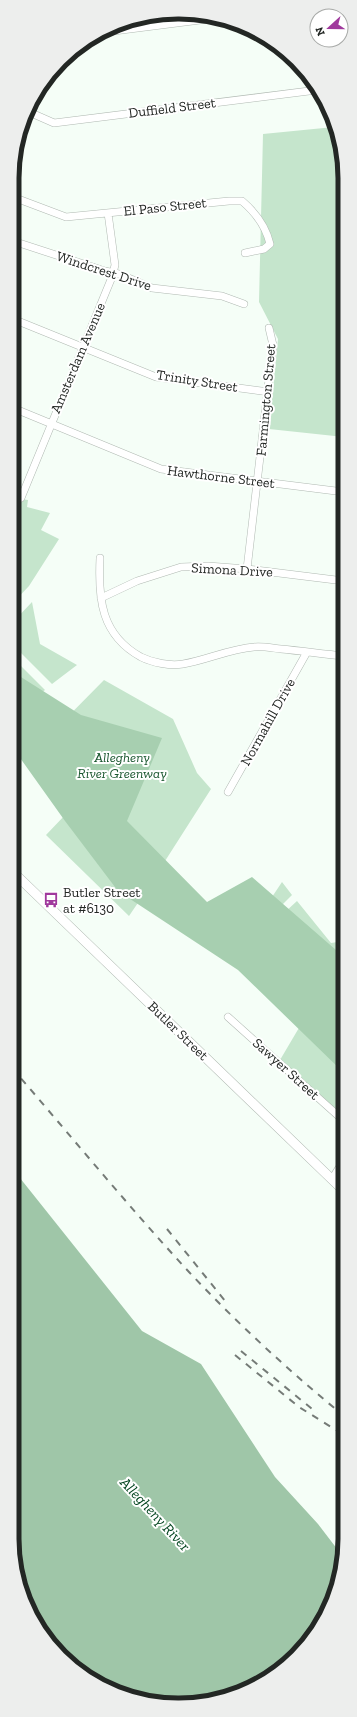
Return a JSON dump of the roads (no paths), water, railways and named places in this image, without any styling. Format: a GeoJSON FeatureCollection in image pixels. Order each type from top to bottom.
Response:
{"type":"FeatureCollection","features":[{"type":"Feature","properties":{"kind":"main road","name":"Butler Street"},"geometry":{"type":"LineString","coordinates":[[19,878],[338,1185]]}},
{"type":"Feature","properties":{"kind":"street"},"geometry":{"type":"LineString","coordinates":[[118,30],[200,20]]}},
{"type":"Feature","properties":{"kind":"street","name":"Duffield Street"},"geometry":{"type":"LineString","coordinates":[[33,114],[54,123],[311,91]]}},
{"type":"Feature","properties":{"kind":"street","name":"El Paso Street"},"geometry":{"type":"LineString","coordinates":[[19,198],[66,217],[229,201],[242,202],[258,218],[268,235],[270,244],[264,249],[245,253]]}},
{"type":"Feature","properties":{"kind":"street","name":"Amsterdam Avenue"},"geometry":{"type":"LineString","coordinates":[[21,498],[113,272],[115,265],[108,213]]}},
{"type":"Feature","properties":{"kind":"street","name":"Windcrest Drive"},"geometry":{"type":"LineString","coordinates":[[19,243],[113,272],[152,288],[222,296],[244,304]]}},
{"type":"Feature","properties":{"kind":"street","name":"Trinity Street"},"geometry":{"type":"LineString","coordinates":[[19,320],[156,377],[268,392]]}},
{"type":"Feature","properties":{"kind":"street","name":"Farmington Street"},"geometry":{"type":"LineString","coordinates":[[247,569],[273,346],[269,328]]}},
{"type":"Feature","properties":{"kind":"street","name":"Hawthorne Street"},"geometry":{"type":"LineString","coordinates":[[19,411],[161,469],[338,491]]}},
{"type":"Feature","properties":{"kind":"street"},"geometry":{"type":"LineString","coordinates":[[100,558],[98,582],[105,618],[109,628],[132,652],[148,660],[164,664],[182,664],[231,650],[255,646],[338,655]]}},
{"type":"Feature","properties":{"kind":"street","name":"Simona Drive"},"geometry":{"type":"LineString","coordinates":[[101,598],[137,581],[181,567],[208,566],[247,569],[338,579]]}},
{"type":"Feature","properties":{"kind":"street","name":"Normahill Drive"},"geometry":{"type":"LineString","coordinates":[[228,792],[307,652]]}},
{"type":"Feature","properties":{"kind":"street","name":"Sawyer Street"},"geometry":{"type":"LineString","coordinates":[[228,1017],[338,1116]]}},
{"type":"Feature","properties":{"kind":"street"},"geometry":{"type":"LineString","coordinates":[[332,1179],[338,1170]]}},
{"type":"Feature","properties":{"kind":"water","name":"Allegheny River"},"geometry":{"type":"Polygon","coordinates":[[[19,1177],[142,1331],[201,1364],[275,1477],[318,1524],[338,1550],[333,1580],[322,1609],[305,1636],[284,1658],[258,1677],[240,1686],[220,1693],[189,1698],[168,1698],[137,1693],[108,1682],[81,1665],[52,1636],[35,1609],[27,1590],[19,1549],[19,1177]]]}},
{"type":"Feature","properties":{"kind":"railway"},"geometry":{"type":"LineString","coordinates":[[19,1076],[189,1272],[264,1346],[303,1382],[338,1411]]}},
{"type":"Feature","properties":{"kind":"railway"},"geometry":{"type":"LineString","coordinates":[[167,1229],[226,1302]]}},
{"type":"Feature","properties":{"kind":"railway"},"geometry":{"type":"LineString","coordinates":[[241,1351],[317,1413]]}},
{"type":"Feature","properties":{"kind":"railway"},"geometry":{"type":"LineString","coordinates":[[235,1355],[299,1407],[338,1431]]}},
{"type":"Feature","properties":{"kind":"place","name":"Butler Street at #6130"},"geometry":{"type":"Point","coordinates":[51,900]}},
{"type":"Feature","properties":{"kind":"park label","name":"Allegheny River Greenway"},"geometry":{"type":"Point","coordinates":[122,766]}}]}
